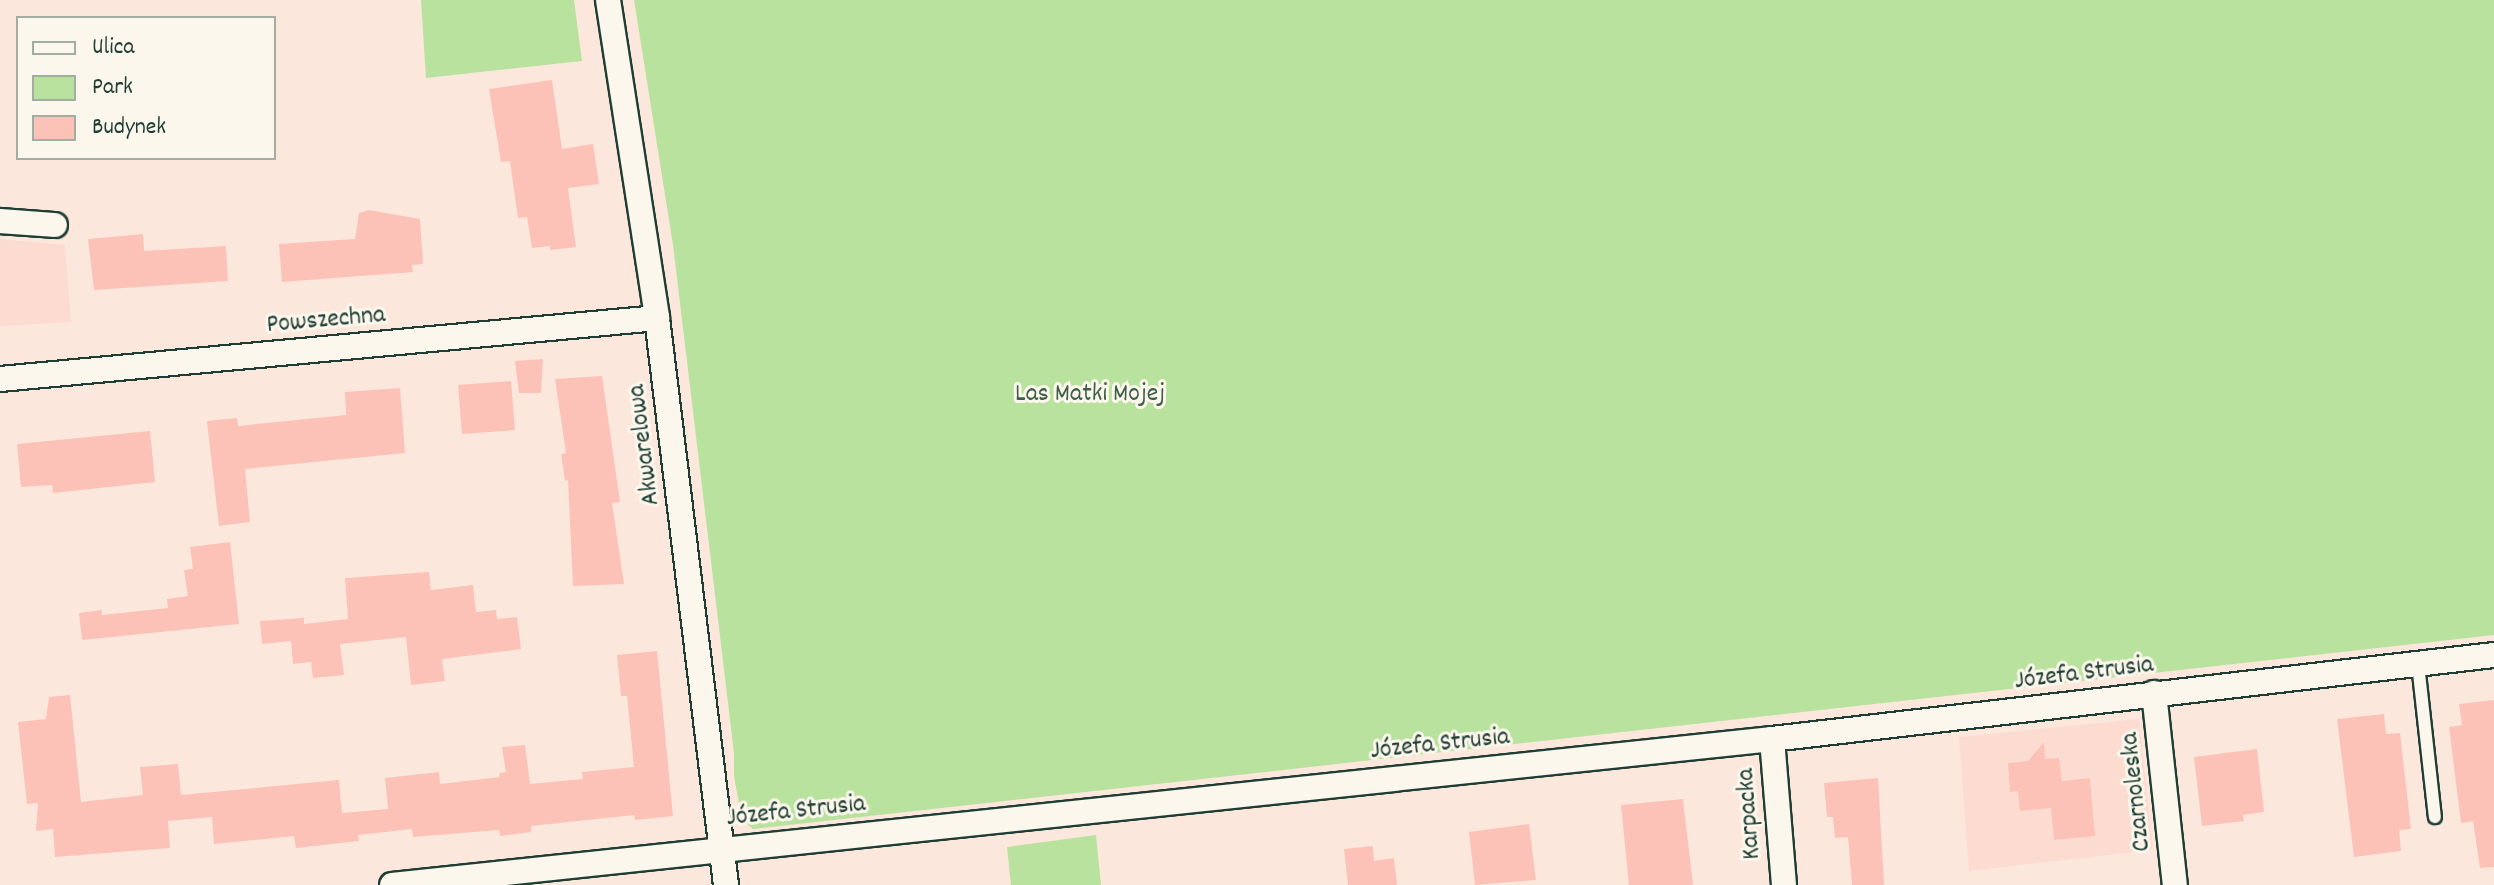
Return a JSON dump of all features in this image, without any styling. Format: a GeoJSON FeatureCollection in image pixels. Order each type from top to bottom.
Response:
{"type":"FeatureCollection","features":[{"type":"Feature","properties":{"kind":"street","name":"Akwarelowa"},"geometry":{"type":"LineString","coordinates":[[608,0],[657,318],[726,885]]}},
{"type":"Feature","properties":{"kind":"street"},"geometry":{"type":"LineString","coordinates":[[0,221],[55,225]]}},
{"type":"Feature","properties":{"kind":"street","name":"Powszechna"},"geometry":{"type":"LineString","coordinates":[[0,379],[657,318]]}},
{"type":"Feature","properties":{"kind":"street","name":"Józefa Strusia"},"geometry":{"type":"LineString","coordinates":[[392,885],[1772,739],[2494,655]]}},
{"type":"Feature","properties":{"kind":"street","name":"Czarnoleska"},"geometry":{"type":"LineString","coordinates":[[2154,693],[2175,885]]}},
{"type":"Feature","properties":{"kind":"street","name":"Karpacka"},"geometry":{"type":"LineString","coordinates":[[1772,739],[1784,885]]}},
{"type":"Feature","properties":{"kind":"lane"},"geometry":{"type":"LineString","coordinates":[[2418,664],[2435,817]]}},
{"type":"Feature","properties":{"kind":"shaded area"},"geometry":{"type":"Polygon","coordinates":[[[0,239],[65,245],[71,322],[0,326],[0,239]]]}},
{"type":"Feature","properties":{"kind":"shaded area"},"geometry":{"type":"Polygon","coordinates":[[[2139,719],[2153,850],[1969,871],[1959,737],[2139,719]]]}},
{"type":"Feature","properties":{"kind":"green space"},"geometry":{"type":"Polygon","coordinates":[[[421,0],[574,0],[582,61],[426,78],[421,0]]]}},
{"type":"Feature","properties":{"kind":"green space","name":"Las Matki Mojej"},"geometry":{"type":"Polygon","coordinates":[[[634,0],[2494,0],[2494,635],[753,829],[742,820],[734,776],[734,753],[673,245],[634,0]]]}},
{"type":"Feature","properties":{"kind":"green space"},"geometry":{"type":"Polygon","coordinates":[[[1096,835],[1101,885],[1011,885],[1007,847],[1096,835]]]}},
{"type":"Feature","properties":{"kind":"building"},"geometry":{"type":"Polygon","coordinates":[[[552,80],[562,149],[593,144],[599,184],[568,188],[576,247],[550,250],[550,246],[532,248],[527,217],[518,218],[510,161],[501,162],[489,89],[552,80]]]}},
{"type":"Feature","properties":{"kind":"building"},"geometry":{"type":"Polygon","coordinates":[[[369,210],[420,219],[423,264],[412,265],[413,272],[282,282],[279,244],[355,239],[359,213],[369,210]]]}},
{"type":"Feature","properties":{"kind":"building"},"geometry":{"type":"Polygon","coordinates":[[[143,234],[144,251],[226,246],[228,281],[94,290],[88,239],[143,234]]]}},
{"type":"Feature","properties":{"kind":"building"},"geometry":{"type":"Polygon","coordinates":[[[543,359],[541,393],[519,393],[515,361],[543,359]]]}},
{"type":"Feature","properties":{"kind":"building"},"geometry":{"type":"Polygon","coordinates":[[[602,376],[620,502],[612,503],[624,584],[573,586],[568,480],[565,481],[561,454],[566,453],[555,379],[602,376]]]}},
{"type":"Feature","properties":{"kind":"building"},"geometry":{"type":"Polygon","coordinates":[[[511,381],[515,430],[462,434],[458,385],[511,381]]]}},
{"type":"Feature","properties":{"kind":"building"},"geometry":{"type":"Polygon","coordinates":[[[400,388],[405,453],[245,469],[250,522],[219,526],[207,421],[237,418],[238,426],[346,415],[345,392],[400,388]]]}},
{"type":"Feature","properties":{"kind":"building"},"geometry":{"type":"Polygon","coordinates":[[[150,431],[155,482],[53,493],[52,485],[21,487],[17,444],[150,431]]]}},
{"type":"Feature","properties":{"kind":"building"},"geometry":{"type":"Polygon","coordinates":[[[230,542],[239,624],[82,640],[79,613],[102,610],[102,615],[168,608],[167,599],[188,596],[184,570],[193,569],[190,547],[230,542]]]}},
{"type":"Feature","properties":{"kind":"building"},"geometry":{"type":"Polygon","coordinates":[[[429,572],[431,590],[473,585],[476,612],[496,610],[497,619],[517,617],[521,649],[442,659],[445,681],[411,685],[406,637],[340,644],[344,675],[313,678],[311,662],[293,664],[291,641],[262,644],[260,621],[304,618],[304,624],[348,619],[345,578],[429,572]]]}},
{"type":"Feature","properties":{"kind":"building"},"geometry":{"type":"Polygon","coordinates":[[[657,651],[673,816],[635,820],[634,815],[531,826],[531,832],[500,836],[499,830],[413,837],[412,829],[358,835],[359,841],[296,848],[294,836],[214,844],[212,817],[168,821],[170,848],[55,857],[53,829],[36,831],[38,803],[27,804],[18,722],[46,719],[49,697],[70,695],[81,802],[143,795],[140,767],[178,764],[181,795],[339,780],[342,813],[388,809],[385,778],[439,772],[440,784],[500,777],[499,773],[506,772],[502,747],[525,745],[530,784],[583,779],[582,772],[634,767],[627,696],[621,696],[617,655],[657,651]]]}},
{"type":"Feature","properties":{"kind":"building"},"geometry":{"type":"Polygon","coordinates":[[[2494,700],[2494,867],[2480,868],[2473,821],[2461,823],[2449,727],[2462,725],[2459,704],[2494,700]]]}},
{"type":"Feature","properties":{"kind":"building"},"geometry":{"type":"Polygon","coordinates":[[[2384,714],[2386,734],[2400,733],[2411,829],[2399,830],[2401,851],[2354,857],[2337,719],[2384,714]]]}},
{"type":"Feature","properties":{"kind":"building"},"geometry":{"type":"Polygon","coordinates":[[[2044,742],[2045,759],[2059,758],[2062,781],[2090,778],[2095,836],[2054,840],[2051,808],[2020,811],[2018,791],[2010,792],[2008,763],[2028,761],[2044,742]]]}},
{"type":"Feature","properties":{"kind":"building"},"geometry":{"type":"Polygon","coordinates":[[[2257,749],[2264,812],[2243,815],[2244,821],[2202,826],[2194,757],[2257,749]]]}},
{"type":"Feature","properties":{"kind":"building"},"geometry":{"type":"Polygon","coordinates":[[[1878,778],[1884,885],[1852,885],[1848,837],[1835,838],[1833,817],[1827,817],[1824,783],[1878,778]]]}},
{"type":"Feature","properties":{"kind":"building"},"geometry":{"type":"Polygon","coordinates":[[[1683,799],[1693,885],[1629,885],[1621,805],[1683,799]]]}},
{"type":"Feature","properties":{"kind":"building"},"geometry":{"type":"Polygon","coordinates":[[[1529,824],[1536,880],[1475,885],[1469,832],[1529,824]]]}},
{"type":"Feature","properties":{"kind":"building"},"geometry":{"type":"Polygon","coordinates":[[[1373,846],[1374,861],[1394,858],[1397,885],[1348,885],[1344,849],[1373,846]]]}}]}
